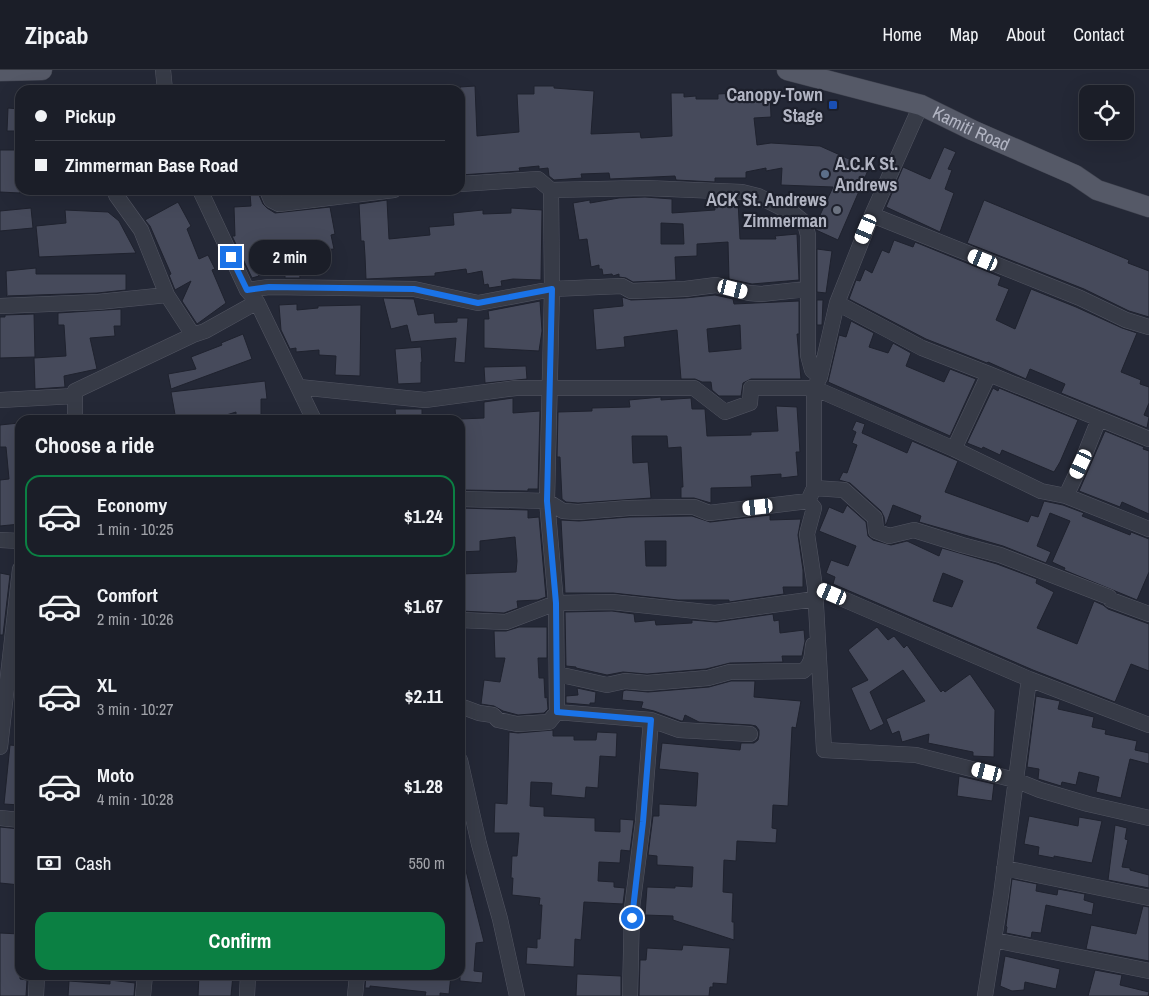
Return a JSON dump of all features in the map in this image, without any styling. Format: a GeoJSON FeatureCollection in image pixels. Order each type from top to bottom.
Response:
{"type":"FeatureCollection","features":[{"type":"Feature","properties":{"kind":"main road"},"geometry":{"type":"LineString","coordinates":[[11,71],[42,70]]}},
{"type":"Feature","properties":{"kind":"main road","name":"Kamiti Road"},"geometry":{"type":"LineString","coordinates":[[787,70],[824,74],[921,104],[972,130],[1075,175],[1097,190],[1149,207]]}},
{"type":"Feature","properties":{"kind":"street"},"geometry":{"type":"LineString","coordinates":[[163,70],[164,85]]}},
{"type":"Feature","properties":{"kind":"street"},"geometry":{"type":"LineString","coordinates":[[921,104],[872,215],[837,303],[817,383],[811,495],[814,508],[808,534],[816,593],[824,750],[916,755],[1015,780],[1040,790],[1088,804],[1149,818]]}},
{"type":"Feature","properties":{"kind":"street"},"geometry":{"type":"LineString","coordinates":[[465,184],[538,179],[551,190],[646,188],[742,192],[758,196],[787,210],[805,223],[808,235],[809,363],[817,383]]}},
{"type":"Feature","properties":{"kind":"street"},"geometry":{"type":"LineString","coordinates":[[465,708],[479,713],[493,715],[498,720],[518,724],[549,722],[557,712],[556,603],[547,501],[552,289],[551,190]]}},
{"type":"Feature","properties":{"kind":"street"},"geometry":{"type":"LineString","coordinates":[[116,195],[141,230],[167,295],[194,335]]}},
{"type":"Feature","properties":{"kind":"street"},"geometry":{"type":"LineString","coordinates":[[202,195],[247,290],[257,302],[312,415]]}},
{"type":"Feature","properties":{"kind":"street"},"geometry":{"type":"LineString","coordinates":[[269,195],[271,200],[279,204],[353,195]]}},
{"type":"Feature","properties":{"kind":"street"},"geometry":{"type":"LineString","coordinates":[[872,215],[1080,298],[1126,320],[1149,328]]}},
{"type":"Feature","properties":{"kind":"street"},"geometry":{"type":"LineString","coordinates":[[247,290],[269,287],[414,289],[478,303],[552,289],[622,286],[631,291],[716,284],[749,293],[761,294],[807,288]]}},
{"type":"Feature","properties":{"kind":"street"},"geometry":{"type":"LineString","coordinates":[[0,306],[98,302],[167,295]]}},
{"type":"Feature","properties":{"kind":"street"},"geometry":{"type":"LineString","coordinates":[[75,415],[75,391],[205,331],[257,302]]}},
{"type":"Feature","properties":{"kind":"street"},"geometry":{"type":"LineString","coordinates":[[837,303],[922,348],[1149,440]]}},
{"type":"Feature","properties":{"kind":"street"},"geometry":{"type":"LineString","coordinates":[[954,449],[989,374]]}},
{"type":"Feature","properties":{"kind":"street"},"geometry":{"type":"LineString","coordinates":[[299,387],[425,400],[516,388],[694,388],[725,412],[750,403],[751,388],[817,383],[1041,491],[1066,496],[1149,529]]}},
{"type":"Feature","properties":{"kind":"street"},"geometry":{"type":"LineString","coordinates":[[0,400],[75,396]]}},
{"type":"Feature","properties":{"kind":"street"},"geometry":{"type":"LineString","coordinates":[[1066,496],[1098,420]]}},
{"type":"Feature","properties":{"kind":"street"},"geometry":{"type":"LineString","coordinates":[[465,499],[547,501],[562,511],[570,512],[680,506],[694,507],[709,513],[844,490],[875,518],[876,531],[889,536],[914,530],[1000,555],[1063,578],[1110,597],[1111,600],[1149,614]]}},
{"type":"Feature","properties":{"kind":"street"},"geometry":{"type":"LineString","coordinates":[[0,540],[15,541]]}},
{"type":"Feature","properties":{"kind":"street"},"geometry":{"type":"LineString","coordinates":[[557,674],[607,685],[626,682],[647,683],[708,678],[730,672],[803,671],[810,662],[812,653],[816,593]]}},
{"type":"Feature","properties":{"kind":"street"},"geometry":{"type":"LineString","coordinates":[[465,620],[506,622],[556,603],[612,602],[715,613],[816,593],[1149,726]]}},
{"type":"Feature","properties":{"kind":"street"},"geometry":{"type":"LineString","coordinates":[[0,747],[15,614]]}},
{"type":"Feature","properties":{"kind":"street"},"geometry":{"type":"LineString","coordinates":[[985,996],[1029,679]]}},
{"type":"Feature","properties":{"kind":"street"},"geometry":{"type":"LineString","coordinates":[[557,712],[651,720],[679,730],[750,734]]}},
{"type":"Feature","properties":{"kind":"street"},"geometry":{"type":"LineString","coordinates":[[630,996],[632,908],[643,822],[651,720]]}},
{"type":"Feature","properties":{"kind":"street"},"geometry":{"type":"LineString","coordinates":[[466,810],[500,919],[517,996]]}},
{"type":"Feature","properties":{"kind":"street"},"geometry":{"type":"LineString","coordinates":[[0,818],[15,820]]}},
{"type":"Feature","properties":{"kind":"street"},"geometry":{"type":"LineString","coordinates":[[1004,868],[1149,898]]}},
{"type":"Feature","properties":{"kind":"street"},"geometry":{"type":"LineString","coordinates":[[994,940],[1149,971]]}},
{"type":"Feature","properties":{"kind":"street"},"geometry":{"type":"LineString","coordinates":[[36,996],[38,980]]}},
{"type":"Feature","properties":{"kind":"street"},"geometry":{"type":"LineString","coordinates":[[143,996],[145,980]]}},
{"type":"Feature","properties":{"kind":"street"},"geometry":{"type":"LineString","coordinates":[[247,996],[248,980]]}},
{"type":"Feature","properties":{"kind":"street"},"geometry":{"type":"LineString","coordinates":[[355,996],[357,980]]}},
{"type":"Feature","properties":{"kind":"building"},"geometry":{"type":"Polygon","coordinates":[[[475,86],[477,136],[519,132],[517,94],[534,94],[534,86],[554,86],[554,88],[594,91],[591,134],[640,132],[641,138],[672,136],[671,93],[684,93],[684,97],[696,96],[696,99],[718,99],[718,94],[770,91],[771,117],[754,118],[757,145],[771,143],[820,146],[869,168],[838,240],[816,230],[815,226],[833,187],[781,185],[782,168],[766,171],[766,168],[746,172],[746,178],[715,178],[715,182],[676,180],[675,176],[610,179],[609,173],[581,174],[582,178],[554,180],[549,176],[548,168],[539,169],[539,166],[519,168],[520,171],[465,175],[465,87],[475,86]]]}},
{"type":"Feature","properties":{"kind":"building"},"geometry":{"type":"Polygon","coordinates":[[[8,108],[15,109],[15,131],[7,131],[8,108]]]}},
{"type":"Feature","properties":{"kind":"building"},"geometry":{"type":"Polygon","coordinates":[[[944,147],[956,152],[948,169],[952,170],[945,189],[954,193],[940,232],[886,207],[903,167],[930,179],[944,147]]]}},
{"type":"Feature","properties":{"kind":"building"},"geometry":{"type":"Polygon","coordinates":[[[0,150],[15,150],[15,193],[0,192],[0,150]]]}},
{"type":"Feature","properties":{"kind":"building"},"geometry":{"type":"Polygon","coordinates":[[[250,195],[259,195],[263,204],[275,213],[330,207],[335,234],[331,235],[334,249],[298,252],[300,278],[285,278],[285,271],[257,272],[259,276],[252,278],[232,236],[235,236],[234,207],[251,206],[250,195]]]}},
{"type":"Feature","properties":{"kind":"building"},"geometry":{"type":"Polygon","coordinates":[[[619,198],[672,199],[672,213],[715,210],[714,200],[738,201],[740,239],[776,239],[775,236],[797,234],[799,280],[752,284],[729,279],[728,242],[697,244],[697,256],[675,257],[676,280],[633,282],[619,277],[619,274],[613,276],[612,274],[603,275],[599,265],[591,267],[587,239],[579,240],[573,203],[590,200],[590,203],[619,198]],[[661,223],[661,244],[684,244],[683,224],[661,223]]]}},
{"type":"Feature","properties":{"kind":"building"},"geometry":{"type":"Polygon","coordinates":[[[387,200],[389,239],[430,235],[429,227],[454,225],[453,213],[483,210],[483,214],[511,213],[511,208],[542,210],[541,280],[513,279],[501,281],[502,286],[489,288],[488,284],[484,285],[482,271],[467,274],[466,269],[435,273],[435,276],[366,279],[364,241],[361,241],[359,204],[387,200]]]}},
{"type":"Feature","properties":{"kind":"building"},"geometry":{"type":"Polygon","coordinates":[[[984,200],[1129,260],[1128,263],[1149,271],[1149,317],[1129,311],[1084,289],[967,243],[984,200]]]}},
{"type":"Feature","properties":{"kind":"building"},"geometry":{"type":"Polygon","coordinates":[[[178,202],[191,226],[187,229],[199,259],[208,255],[215,269],[212,270],[226,303],[197,324],[182,301],[191,281],[175,290],[169,275],[171,274],[150,226],[145,220],[178,202]]]}},
{"type":"Feature","properties":{"kind":"building"},"geometry":{"type":"Polygon","coordinates":[[[31,208],[33,228],[0,231],[0,211],[31,208]]]}},
{"type":"Feature","properties":{"kind":"building"},"geometry":{"type":"Polygon","coordinates":[[[65,210],[108,212],[119,221],[136,253],[39,257],[36,226],[66,223],[65,210]]]}},
{"type":"Feature","properties":{"kind":"building"},"geometry":{"type":"Polygon","coordinates":[[[894,240],[913,247],[915,242],[1001,277],[998,285],[1009,289],[996,320],[1015,329],[1031,289],[1137,333],[1121,372],[1141,380],[1140,384],[1149,387],[1149,403],[1144,415],[1149,417],[1147,428],[1061,393],[1065,384],[1042,374],[1030,369],[1026,379],[988,362],[926,339],[849,299],[856,280],[860,281],[865,269],[872,273],[882,250],[889,253],[894,240]]]}},
{"type":"Feature","properties":{"kind":"building"},"geometry":{"type":"Polygon","coordinates":[[[817,249],[832,251],[826,293],[817,292],[817,249]]]}},
{"type":"Feature","properties":{"kind":"building"},"geometry":{"type":"Polygon","coordinates":[[[36,268],[36,274],[126,274],[126,290],[97,293],[6,296],[6,271],[36,268]]]}},
{"type":"Feature","properties":{"kind":"building"},"geometry":{"type":"Polygon","coordinates":[[[715,295],[733,299],[734,304],[799,301],[799,334],[797,334],[801,379],[751,379],[743,383],[741,396],[719,396],[712,390],[711,382],[681,379],[677,330],[624,337],[625,347],[596,350],[593,309],[623,306],[622,297],[631,300],[715,295]],[[740,325],[707,329],[709,352],[741,349],[740,325]]]}},
{"type":"Feature","properties":{"kind":"building"},"geometry":{"type":"Polygon","coordinates":[[[383,298],[414,299],[418,315],[434,313],[435,323],[457,322],[457,318],[468,318],[465,363],[454,362],[456,338],[411,342],[407,325],[391,329],[383,298]]]}},
{"type":"Feature","properties":{"kind":"building"},"geometry":{"type":"Polygon","coordinates":[[[817,300],[823,300],[822,325],[817,325],[817,300]]]}},
{"type":"Feature","properties":{"kind":"building"},"geometry":{"type":"Polygon","coordinates":[[[540,301],[542,331],[539,351],[484,348],[484,319],[489,319],[488,311],[540,301]]]}},
{"type":"Feature","properties":{"kind":"building"},"geometry":{"type":"Polygon","coordinates":[[[297,304],[297,310],[318,308],[318,306],[361,305],[360,376],[335,375],[336,356],[319,355],[319,350],[296,352],[296,348],[290,349],[281,330],[279,305],[297,304]]]}},
{"type":"Feature","properties":{"kind":"building"},"geometry":{"type":"Polygon","coordinates":[[[121,309],[121,326],[114,326],[115,336],[90,338],[97,369],[64,376],[65,387],[35,389],[34,358],[66,356],[64,325],[58,325],[58,313],[121,309]]]}},
{"type":"Feature","properties":{"kind":"building"},"geometry":{"type":"Polygon","coordinates":[[[34,314],[35,357],[0,358],[0,317],[5,317],[5,315],[34,314]]]}},
{"type":"Feature","properties":{"kind":"building"},"geometry":{"type":"Polygon","coordinates":[[[851,321],[874,333],[869,347],[888,353],[893,343],[911,353],[906,366],[944,382],[950,369],[976,379],[950,436],[828,382],[839,335],[846,337],[851,321]]]}},
{"type":"Feature","properties":{"kind":"building"},"geometry":{"type":"Polygon","coordinates":[[[243,334],[252,359],[171,389],[168,374],[196,369],[191,357],[222,345],[221,343],[243,334]]]}},
{"type":"Feature","properties":{"kind":"building"},"geometry":{"type":"Polygon","coordinates":[[[421,347],[421,383],[398,384],[395,349],[421,347]]]}},
{"type":"Feature","properties":{"kind":"building"},"geometry":{"type":"Polygon","coordinates":[[[526,366],[527,379],[485,383],[484,367],[526,366]]]}},
{"type":"Feature","properties":{"kind":"building"},"geometry":{"type":"Polygon","coordinates":[[[265,381],[267,399],[261,399],[261,415],[236,415],[236,412],[226,415],[175,415],[171,392],[265,381]]]}},
{"type":"Feature","properties":{"kind":"building"},"geometry":{"type":"Polygon","coordinates":[[[993,388],[998,391],[999,388],[1078,420],[1054,472],[1002,450],[1000,455],[983,447],[982,449],[967,443],[993,388]]]}},
{"type":"Feature","properties":{"kind":"building"},"geometry":{"type":"Polygon","coordinates":[[[661,397],[661,400],[691,398],[692,409],[705,409],[707,436],[751,435],[751,432],[778,431],[776,406],[797,407],[800,452],[796,452],[798,476],[781,478],[781,474],[751,476],[752,487],[711,488],[711,503],[694,498],[681,498],[681,487],[683,487],[681,447],[668,448],[667,436],[632,436],[633,463],[648,462],[651,498],[578,503],[566,502],[562,499],[560,457],[557,457],[558,412],[592,411],[592,408],[630,407],[629,400],[661,397]]]}},
{"type":"Feature","properties":{"kind":"building"},"geometry":{"type":"Polygon","coordinates":[[[513,398],[513,413],[540,411],[538,489],[528,489],[528,491],[465,490],[465,419],[484,418],[484,402],[513,398]]]}},
{"type":"Feature","properties":{"kind":"building"},"geometry":{"type":"Polygon","coordinates":[[[395,409],[422,409],[422,415],[396,415],[395,409]]]}},
{"type":"Feature","properties":{"kind":"building"},"geometry":{"type":"Polygon","coordinates":[[[856,421],[865,424],[862,433],[907,453],[912,441],[958,461],[945,492],[1028,522],[1031,515],[1038,517],[1044,501],[1063,505],[1084,513],[1082,516],[1130,535],[1131,532],[1149,539],[1149,572],[1137,600],[1064,570],[1065,568],[1052,562],[1070,521],[1050,513],[1037,546],[1051,552],[1046,563],[1003,546],[919,522],[921,516],[893,505],[886,525],[881,511],[850,483],[839,480],[843,472],[847,473],[857,445],[852,443],[856,432],[852,430],[856,421]]]}},
{"type":"Feature","properties":{"kind":"building"},"geometry":{"type":"Polygon","coordinates":[[[15,423],[15,524],[0,526],[0,480],[9,479],[6,447],[0,447],[0,425],[15,423]]]}},
{"type":"Feature","properties":{"kind":"building"},"geometry":{"type":"Polygon","coordinates":[[[1105,431],[1144,447],[1143,449],[1149,451],[1149,514],[1122,502],[1120,507],[1079,491],[1105,431]]]}},
{"type":"Feature","properties":{"kind":"building"},"geometry":{"type":"Polygon","coordinates":[[[847,505],[866,522],[868,536],[873,540],[891,545],[907,541],[939,556],[942,548],[997,564],[1037,579],[1036,583],[1054,592],[1037,628],[1077,644],[1094,601],[1108,609],[1149,624],[1149,671],[1131,664],[1115,702],[1033,670],[833,584],[835,577],[826,573],[831,560],[848,566],[856,546],[819,531],[829,507],[843,513],[847,505]],[[943,573],[933,601],[952,607],[963,581],[943,573]]]}},
{"type":"Feature","properties":{"kind":"building"},"geometry":{"type":"Polygon","coordinates":[[[465,508],[528,510],[528,518],[539,517],[546,597],[538,600],[517,601],[518,608],[504,613],[465,611],[465,574],[516,572],[515,537],[480,541],[480,551],[465,552],[465,508]]]}},
{"type":"Feature","properties":{"kind":"building"},"geometry":{"type":"Polygon","coordinates":[[[770,515],[770,520],[801,519],[798,535],[803,570],[803,587],[783,587],[784,594],[729,602],[729,600],[678,600],[613,593],[565,593],[561,520],[579,521],[629,517],[692,516],[710,522],[770,515]],[[645,541],[646,566],[666,566],[666,541],[645,541]]]}},
{"type":"Feature","properties":{"kind":"building"},"geometry":{"type":"Polygon","coordinates":[[[0,573],[10,575],[3,635],[0,635],[0,573]]]}},
{"type":"Feature","properties":{"kind":"building"},"geometry":{"type":"Polygon","coordinates":[[[612,611],[634,614],[635,622],[655,620],[656,625],[692,623],[692,620],[716,622],[773,614],[774,621],[779,620],[780,633],[804,630],[805,641],[802,656],[782,656],[783,662],[730,663],[706,669],[647,674],[623,672],[607,675],[566,666],[565,612],[612,611]]]}},
{"type":"Feature","properties":{"kind":"building"},"geometry":{"type":"Polygon","coordinates":[[[519,627],[547,627],[547,658],[538,658],[539,678],[544,678],[545,698],[547,697],[548,709],[544,713],[518,715],[503,711],[494,706],[481,704],[484,680],[500,682],[505,658],[495,658],[494,631],[506,631],[519,627]]]}},
{"type":"Feature","properties":{"kind":"building"},"geometry":{"type":"Polygon","coordinates":[[[877,627],[888,640],[894,636],[904,648],[907,645],[941,692],[943,690],[945,692],[970,674],[995,710],[994,757],[973,756],[973,752],[928,743],[929,734],[902,742],[899,731],[892,734],[886,719],[925,701],[903,670],[870,692],[884,724],[870,731],[851,688],[868,680],[848,650],[877,627]]]}},
{"type":"Feature","properties":{"kind":"building"},"geometry":{"type":"Polygon","coordinates":[[[731,681],[755,681],[754,697],[801,701],[796,728],[792,727],[788,806],[773,805],[772,828],[777,829],[776,843],[737,841],[736,861],[724,860],[723,892],[733,893],[732,922],[734,922],[734,940],[673,920],[673,916],[645,915],[647,887],[692,887],[693,867],[657,865],[657,856],[648,855],[653,816],[659,816],[659,804],[696,806],[698,773],[659,769],[662,743],[740,750],[741,743],[754,743],[758,740],[759,730],[756,726],[751,725],[699,722],[685,715],[683,721],[681,721],[641,708],[643,702],[622,700],[623,691],[626,690],[648,692],[709,687],[731,681]]]}},
{"type":"Feature","properties":{"kind":"building"},"geometry":{"type":"Polygon","coordinates":[[[577,688],[596,692],[595,703],[590,703],[590,705],[566,703],[566,696],[578,695],[577,688]]]}},
{"type":"Feature","properties":{"kind":"building"},"geometry":{"type":"Polygon","coordinates":[[[1036,696],[1060,701],[1058,709],[1094,717],[1092,727],[1106,730],[1105,734],[1137,741],[1135,750],[1149,753],[1149,764],[1130,759],[1121,798],[1096,792],[1099,777],[1079,772],[1076,785],[1062,782],[1061,786],[1038,779],[1039,769],[1027,767],[1036,696]]]}},
{"type":"Feature","properties":{"kind":"building"},"geometry":{"type":"Polygon","coordinates":[[[553,730],[553,736],[574,736],[574,740],[596,740],[597,732],[617,733],[616,757],[600,756],[598,788],[586,787],[585,798],[551,795],[552,783],[531,782],[530,806],[544,807],[544,816],[595,818],[595,831],[620,832],[620,819],[634,820],[630,851],[621,850],[620,863],[599,862],[598,881],[614,882],[614,887],[625,888],[623,904],[584,902],[581,940],[575,939],[574,967],[526,964],[527,947],[537,948],[537,939],[540,939],[542,905],[539,905],[540,898],[512,895],[512,856],[517,856],[519,833],[494,833],[495,803],[507,804],[509,732],[553,730]]]}},
{"type":"Feature","properties":{"kind":"building"},"geometry":{"type":"Polygon","coordinates":[[[10,745],[15,746],[15,805],[4,804],[10,745]]]}},
{"type":"Feature","properties":{"kind":"building"},"geometry":{"type":"Polygon","coordinates":[[[959,776],[994,784],[992,801],[957,796],[959,776]]]}},
{"type":"Feature","properties":{"kind":"building"},"geometry":{"type":"Polygon","coordinates":[[[1029,816],[1078,826],[1079,817],[1102,821],[1092,863],[1038,855],[1039,847],[1024,844],[1029,816]]]}},
{"type":"Feature","properties":{"kind":"building"},"geometry":{"type":"Polygon","coordinates":[[[1115,825],[1127,828],[1125,839],[1128,840],[1122,867],[1149,875],[1149,888],[1108,880],[1115,825]]]}},
{"type":"Feature","properties":{"kind":"building"},"geometry":{"type":"Polygon","coordinates":[[[0,827],[15,828],[15,884],[0,883],[0,827]]]}},
{"type":"Feature","properties":{"kind":"building"},"geometry":{"type":"Polygon","coordinates":[[[465,867],[484,942],[476,943],[474,971],[483,972],[482,983],[460,981],[465,980],[465,867]]]}},
{"type":"Feature","properties":{"kind":"building"},"geometry":{"type":"Polygon","coordinates":[[[1012,879],[1037,884],[1036,891],[1057,895],[1058,889],[1085,894],[1084,900],[1094,903],[1092,915],[1046,905],[1041,933],[1032,932],[1031,938],[1006,933],[1012,879]]]}},
{"type":"Feature","properties":{"kind":"building"},"geometry":{"type":"Polygon","coordinates":[[[1143,906],[1149,907],[1149,961],[1086,949],[1091,925],[1136,934],[1143,906]]]}},
{"type":"Feature","properties":{"kind":"building"},"geometry":{"type":"Polygon","coordinates":[[[0,933],[15,934],[15,980],[27,980],[26,996],[0,996],[0,933]]]}},
{"type":"Feature","properties":{"kind":"building"},"geometry":{"type":"Polygon","coordinates":[[[683,945],[730,948],[727,984],[713,983],[713,987],[710,987],[709,996],[639,996],[640,960],[646,960],[647,948],[682,950],[683,945]]]}},
{"type":"Feature","properties":{"kind":"building"},"geometry":{"type":"Polygon","coordinates":[[[1005,956],[1060,969],[1056,989],[1025,982],[1024,990],[1012,991],[1000,986],[1005,956]]]}},
{"type":"Feature","properties":{"kind":"building"},"geometry":{"type":"Polygon","coordinates":[[[1095,970],[1122,975],[1120,985],[1149,992],[1148,996],[1088,996],[1095,970]]]}},
{"type":"Feature","properties":{"kind":"building"},"geometry":{"type":"Polygon","coordinates":[[[577,974],[621,976],[621,996],[576,996],[577,974]]]}},
{"type":"Feature","properties":{"kind":"building"},"geometry":{"type":"Polygon","coordinates":[[[110,980],[135,983],[134,996],[68,996],[69,981],[110,984],[110,980]]]}},
{"type":"Feature","properties":{"kind":"building"},"geometry":{"type":"Polygon","coordinates":[[[199,980],[233,980],[231,996],[198,996],[199,980]]]}},
{"type":"Feature","properties":{"kind":"building"},"geometry":{"type":"Polygon","coordinates":[[[366,980],[450,980],[449,994],[440,993],[440,996],[425,996],[426,992],[370,986],[370,988],[365,988],[366,980]]]}},
{"type":"Feature","properties":{"kind":"place","name":"Canopy-Town Stage"},"geometry":{"type":"Point","coordinates":[833,105]}},
{"type":"Feature","properties":{"kind":"place","name":"A.C.K St. Andrews"},"geometry":{"type":"Point","coordinates":[825,174]}},
{"type":"Feature","properties":{"kind":"place","name":"ACK St. Andrews Zimmerman"},"geometry":{"type":"Point","coordinates":[837,210]}},
{"type":"Feature","properties":{"kind":"route"},"geometry":{"type":"LineString","coordinates":[[231,257],[247,290],[269,287],[414,289],[478,303],[552,289],[547,501],[556,603],[557,712],[651,720],[643,822],[632,918]]}}]}
